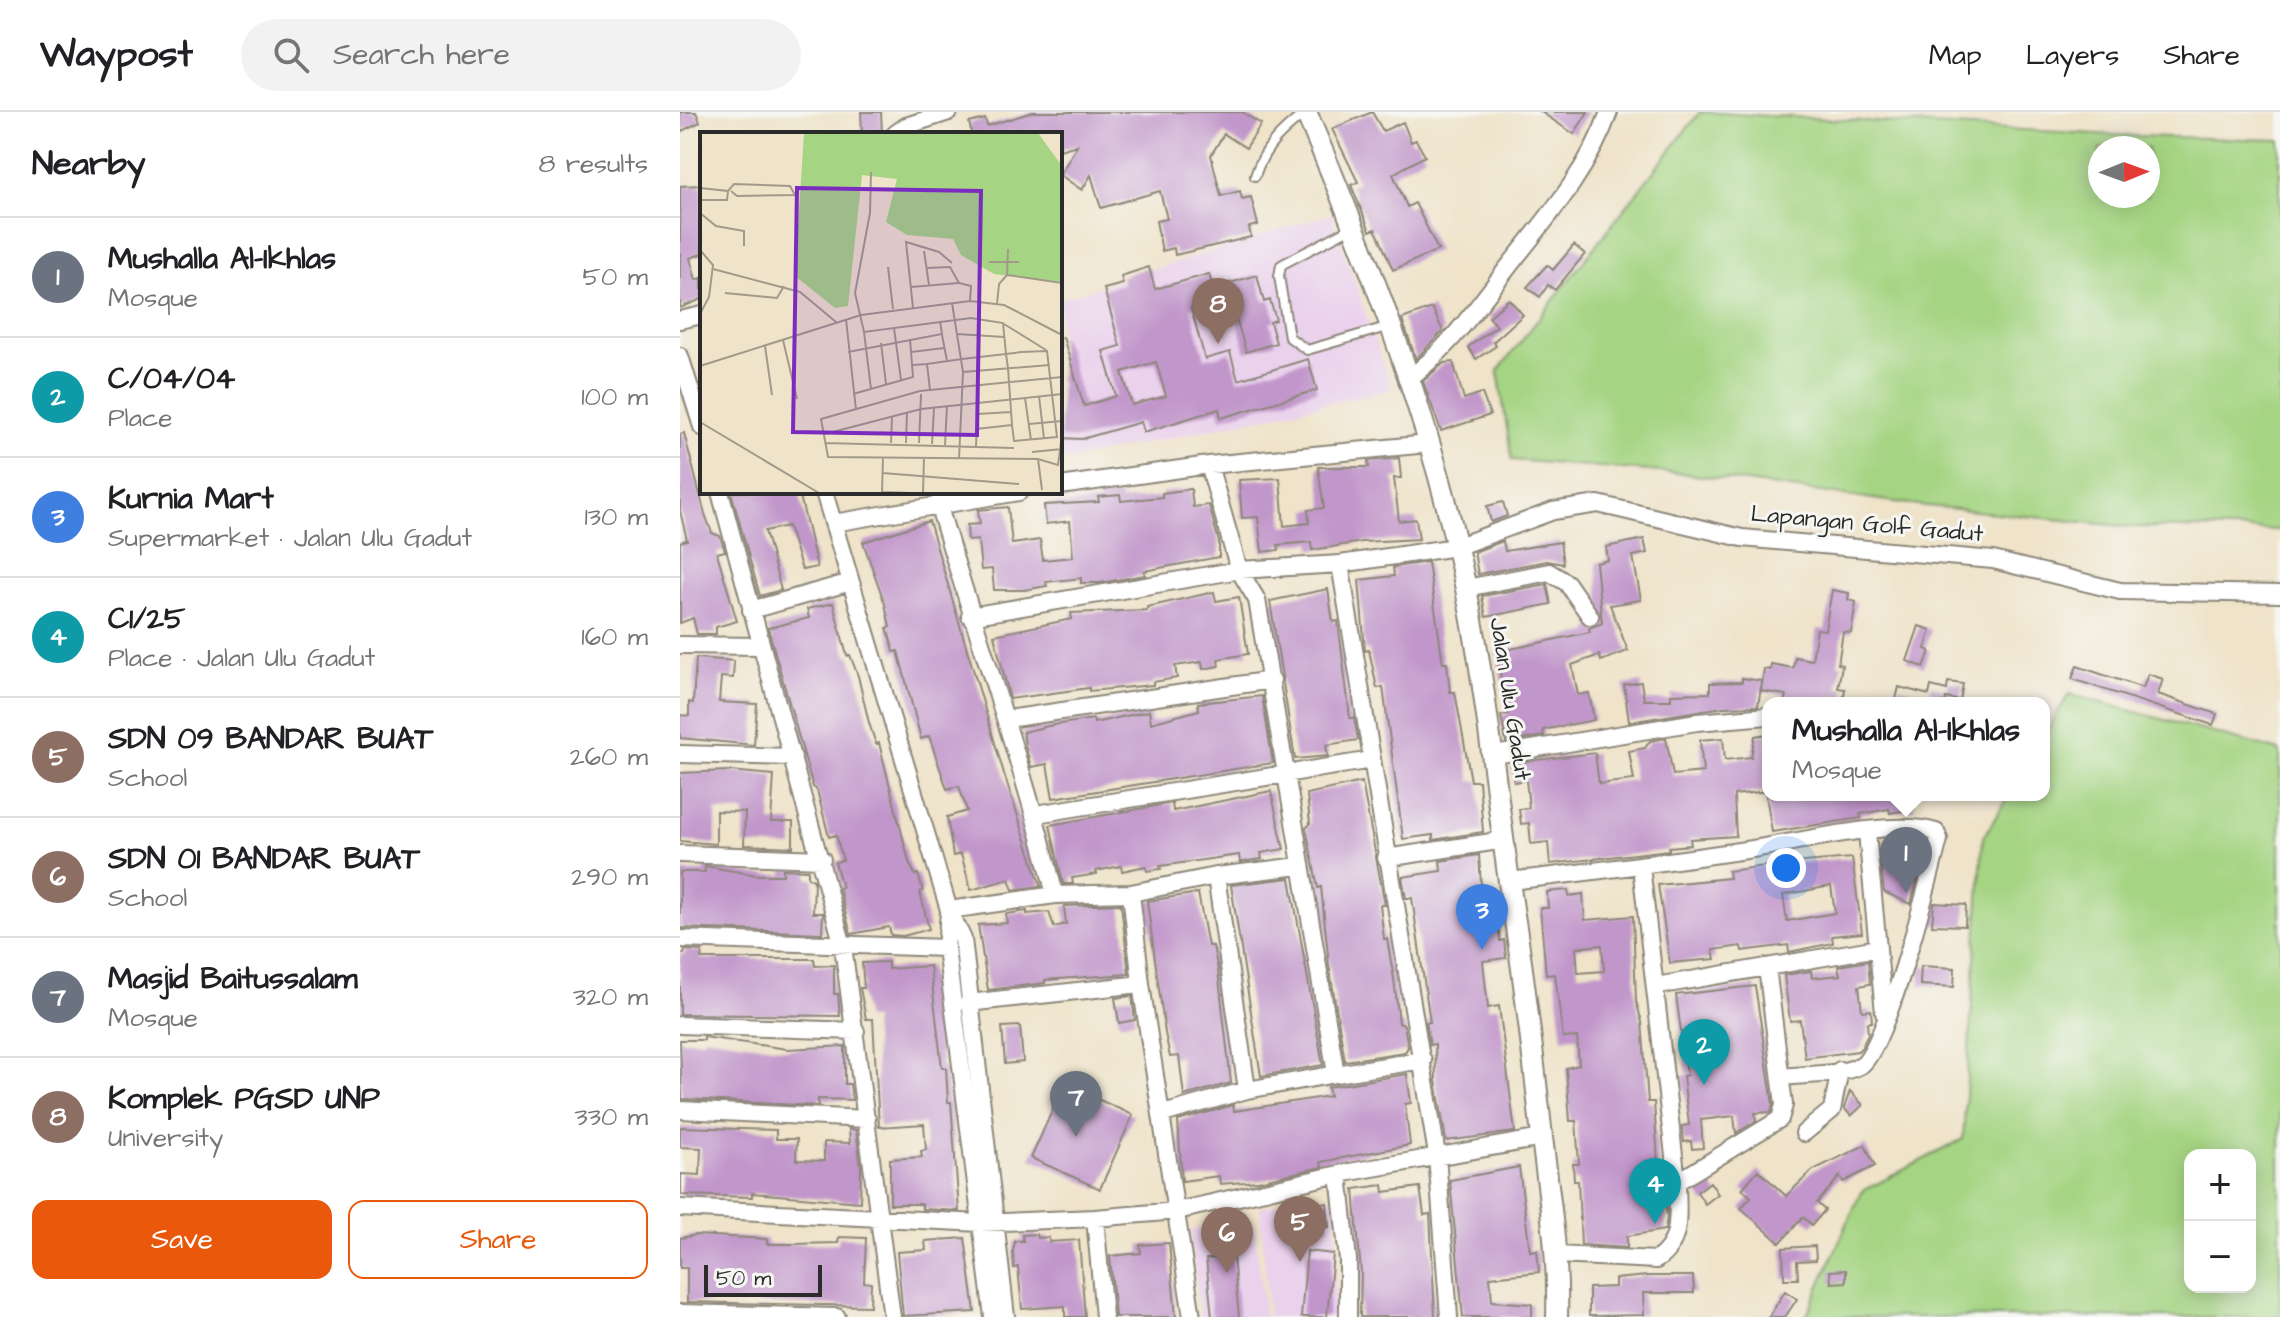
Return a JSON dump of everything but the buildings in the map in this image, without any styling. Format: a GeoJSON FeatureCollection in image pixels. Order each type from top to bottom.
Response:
{"type":"FeatureCollection","features":[{"type":"Feature","properties":{"kind":"street"},"geometry":{"type":"LineString","coordinates":[[898,132],[906,126],[949,112]]}},
{"type":"Feature","properties":{"kind":"street","name":"Jalan Ulu Gadut"},"geometry":{"type":"LineString","coordinates":[[1306,112],[1354,226],[1390,326],[1428,444],[1466,588],[1494,755],[1509,881],[1529,1007],[1557,1255],[1557,1317]]}},
{"type":"Feature","properties":{"kind":"street"},"geometry":{"type":"LineString","coordinates":[[1407,380],[1446,348],[1563,196],[1598,143],[1609,112]]}},
{"type":"Feature","properties":{"kind":"street"},"geometry":{"type":"LineString","coordinates":[[680,320],[700,315]]}},
{"type":"Feature","properties":{"kind":"street"},"geometry":{"type":"LineString","coordinates":[[680,356],[700,421]]}},
{"type":"Feature","properties":{"kind":"street"},"geometry":{"type":"LineString","coordinates":[[1062,486],[1209,465],[1428,444]]}},
{"type":"Feature","properties":{"kind":"street"},"geometry":{"type":"LineString","coordinates":[[1209,465],[1239,570],[1257,600],[1336,1074]]}},
{"type":"Feature","properties":{"kind":"street"},"geometry":{"type":"LineString","coordinates":[[721,494],[822,859],[843,946],[892,1317]]}},
{"type":"Feature","properties":{"kind":"street"},"geometry":{"type":"LineString","coordinates":[[825,494],[949,910],[963,939],[988,1222],[993,1317]]}},
{"type":"Feature","properties":{"kind":"street"},"geometry":{"type":"LineString","coordinates":[[833,523],[1004,494]]}},
{"type":"Feature","properties":{"kind":"street"},"geometry":{"type":"LineString","coordinates":[[938,503],[970,616],[1007,719],[1036,814],[1055,895]]}},
{"type":"Feature","properties":{"kind":"street","name":"Lapangan Golf Gadut"},"geometry":{"type":"LineString","coordinates":[[970,616],[1239,570],[1340,564],[1456,547],[1553,511],[1598,504],[1742,538],[1993,560],[2120,591],[2280,594]]}},
{"type":"Feature","properties":{"kind":"street"},"geometry":{"type":"LineString","coordinates":[[1340,564],[1437,1155],[1449,1317]]}},
{"type":"Feature","properties":{"kind":"street"},"geometry":{"type":"LineString","coordinates":[[1466,588],[1549,572],[1567,583],[1590,616]]}},
{"type":"Feature","properties":{"kind":"street"},"geometry":{"type":"LineString","coordinates":[[751,610],[851,582]]}},
{"type":"Feature","properties":{"kind":"street"},"geometry":{"type":"LineString","coordinates":[[680,645],[761,646]]}},
{"type":"Feature","properties":{"kind":"street"},"geometry":{"type":"LineString","coordinates":[[1007,719],[1272,680]]}},
{"type":"Feature","properties":{"kind":"street"},"geometry":{"type":"LineString","coordinates":[[1494,755],[1697,722],[1762,717]]}},
{"type":"Feature","properties":{"kind":"street"},"geometry":{"type":"LineString","coordinates":[[680,754],[793,757]]}},
{"type":"Feature","properties":{"kind":"street"},"geometry":{"type":"LineString","coordinates":[[1036,814],[1372,760]]}},
{"type":"Feature","properties":{"kind":"street"},"geometry":{"type":"LineString","coordinates":[[1509,881],[1641,866],[1867,832],[1927,829],[1936,832],[1939,839],[1876,1045],[1863,1064],[1781,1077]]}},
{"type":"Feature","properties":{"kind":"street"},"geometry":{"type":"LineString","coordinates":[[1867,832],[1885,1023]]}},
{"type":"Feature","properties":{"kind":"street"},"geometry":{"type":"LineString","coordinates":[[1386,858],[1505,840]]}},
{"type":"Feature","properties":{"kind":"street"},"geometry":{"type":"LineString","coordinates":[[680,854],[822,859]]}},
{"type":"Feature","properties":{"kind":"street"},"geometry":{"type":"LineString","coordinates":[[949,910],[1055,895],[1131,893],[1216,876],[1300,866]]}},
{"type":"Feature","properties":{"kind":"street"},"geometry":{"type":"LineString","coordinates":[[1557,1255],[1656,1260],[1670,1251],[1676,1238],[1677,1182],[1641,866]]}},
{"type":"Feature","properties":{"kind":"street"},"geometry":{"type":"LineString","coordinates":[[1216,876],[1247,1090]]}},
{"type":"Feature","properties":{"kind":"street"},"geometry":{"type":"LineString","coordinates":[[1131,893],[1141,984],[1192,1317]]}},
{"type":"Feature","properties":{"kind":"street"},"geometry":{"type":"LineString","coordinates":[[949,910],[946,948],[988,1222],[1006,1317]]}},
{"type":"Feature","properties":{"kind":"street"},"geometry":{"type":"LineString","coordinates":[[680,939],[946,948]]}},
{"type":"Feature","properties":{"kind":"street"},"geometry":{"type":"LineString","coordinates":[[1656,986],[1878,948]]}},
{"type":"Feature","properties":{"kind":"street"},"geometry":{"type":"LineString","coordinates":[[1677,1182],[1773,1126],[1783,1112],[1767,967]]}},
{"type":"Feature","properties":{"kind":"street"},"geometry":{"type":"LineString","coordinates":[[968,1003],[1141,984]]}},
{"type":"Feature","properties":{"kind":"street"},"geometry":{"type":"LineString","coordinates":[[680,1025],[856,1031]]}},
{"type":"Feature","properties":{"kind":"street"},"geometry":{"type":"LineString","coordinates":[[1163,1114],[1247,1090],[1423,1060]]}},
{"type":"Feature","properties":{"kind":"street"},"geometry":{"type":"LineString","coordinates":[[1804,1133],[1832,1110],[1840,1070]]}},
{"type":"Feature","properties":{"kind":"street"},"geometry":{"type":"LineString","coordinates":[[680,1110],[867,1119]]}},
{"type":"Feature","properties":{"kind":"street"},"geometry":{"type":"LineString","coordinates":[[680,1208],[988,1222],[1095,1218],[1177,1211],[1339,1174],[1542,1138]]}},
{"type":"Feature","properties":{"kind":"street"},"geometry":{"type":"LineString","coordinates":[[1339,1174],[1348,1260],[1348,1317]]}},
{"type":"Feature","properties":{"kind":"street"},"geometry":{"type":"LineString","coordinates":[[1095,1218],[1104,1317]]}},
{"type":"Feature","properties":{"kind":"street"},"geometry":{"type":"LineString","coordinates":[[680,1313],[837,1317]]}},
{"type":"Feature","properties":{"kind":"lane"},"geometry":{"type":"LineString","coordinates":[[1255,176],[1261,156],[1279,133],[1306,112]]}},
{"type":"Feature","properties":{"kind":"lane"},"geometry":{"type":"LineString","coordinates":[[1354,226],[1281,265],[1279,276],[1289,337],[1307,350],[1390,326]]}},
{"type":"Feature","properties":{"kind":"shaded area"},"geometry":{"type":"Polygon","coordinates":[[[1331,214],[1392,389],[1062,462],[1062,298],[1331,214]]]}},
{"type":"Feature","properties":{"kind":"shaded area"},"geometry":{"type":"Polygon","coordinates":[[[1337,1196],[1334,1317],[1269,1317],[1260,1207],[1337,1196]]]}},
{"type":"Feature","properties":{"kind":"shaded area"},"geometry":{"type":"Polygon","coordinates":[[[1254,1222],[1265,1317],[1200,1317],[1190,1230],[1254,1222]]]}},
{"type":"Feature","properties":{"kind":"green space"},"geometry":{"type":"Polygon","coordinates":[[[1700,112],[2133,136],[2088,136],[2088,208],[2160,208],[2160,137],[2280,140],[2280,530],[2131,527],[1918,505],[1687,474],[1512,460],[1498,371],[1700,112]]]}},
{"type":"Feature","properties":{"kind":"green space"},"geometry":{"type":"Polygon","coordinates":[[[2069,694],[2280,751],[2280,1317],[1806,1317],[1861,1192],[1963,1139],[1983,838],[2005,801],[2050,801],[2050,726],[2069,694]]]}},
{"type":"Feature","properties":{"kind":"place","name":"Komplek PGSD UNP"},"geometry":{"type":"Point","coordinates":[1218,344]}},
{"type":"Feature","properties":{"kind":"place","name":"Mushalla Al-Ikhlas"},"geometry":{"type":"Point","coordinates":[1906,893]}},
{"type":"Feature","properties":{"kind":"place","name":"Kurnia Mart"},"geometry":{"type":"Point","coordinates":[1482,950]}},
{"type":"Feature","properties":{"kind":"place","name":"C/04/04"},"geometry":{"type":"Point","coordinates":[1704,1085]}},
{"type":"Feature","properties":{"kind":"place","name":"Masjid Baitussalam"},"geometry":{"type":"Point","coordinates":[1076,1137]}},
{"type":"Feature","properties":{"kind":"place","name":"C1/25"},"geometry":{"type":"Point","coordinates":[1655,1224]}},
{"type":"Feature","properties":{"kind":"place","name":"SDN 09 BANDAR BUAT"},"geometry":{"type":"Point","coordinates":[1300,1262]}},
{"type":"Feature","properties":{"kind":"place","name":"SDN 01 BANDAR BUAT"},"geometry":{"type":"Point","coordinates":[1227,1273]}}]}
